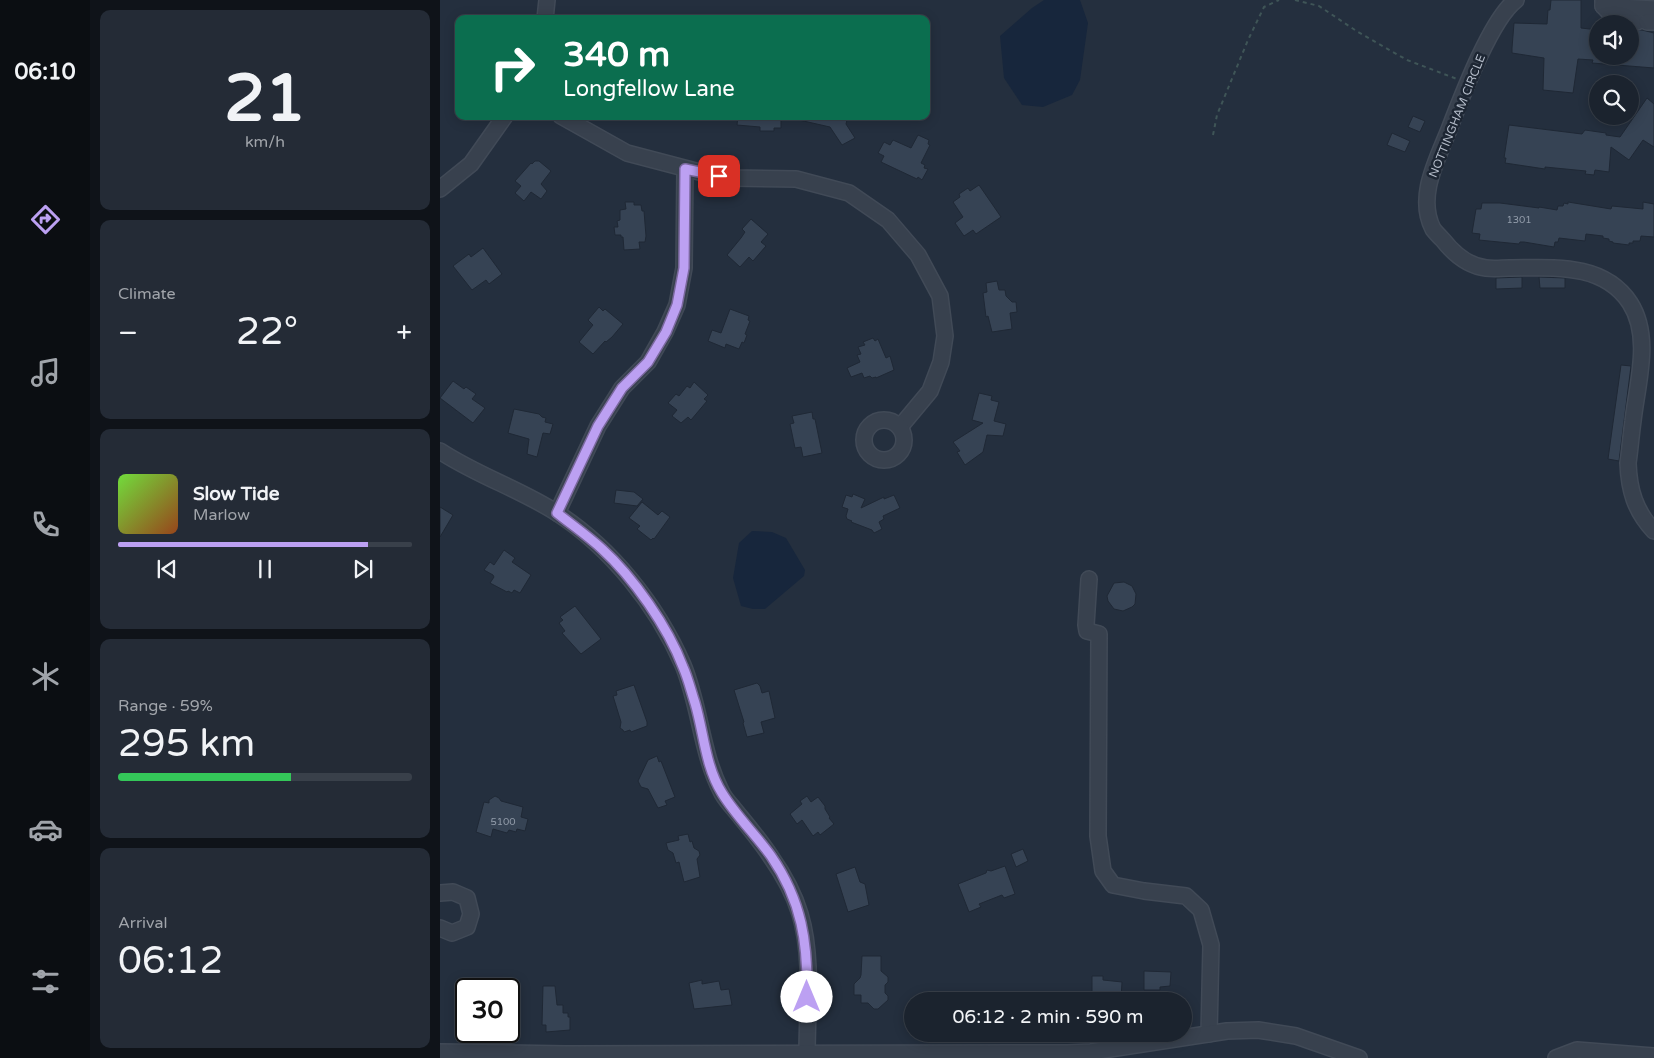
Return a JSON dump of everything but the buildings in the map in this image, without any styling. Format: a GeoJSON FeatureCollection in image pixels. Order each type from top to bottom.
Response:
{"type":"FeatureCollection","features":[{"type":"Feature","properties":{"kind":"street"},"geometry":{"type":"LineString","coordinates":[[545,15],[546,0]]}},
{"type":"Feature","properties":{"kind":"street","name":"NOTTINGHAM CIRCLE"},"geometry":{"type":"LineString","coordinates":[[1516,0],[1510,5],[1494,30],[1468,84],[1430,179],[1426,200],[1428,211],[1433,229],[1450,250],[1466,261],[1486,268],[1550,268],[1593,273],[1607,279],[1619,288],[1631,304],[1640,325],[1642,349],[1629,455],[1628,482],[1633,501],[1642,518],[1654,531]]}},
{"type":"Feature","properties":{"kind":"street"},"geometry":{"type":"LineString","coordinates":[[1603,3],[1648,19]]}},
{"type":"Feature","properties":{"kind":"street"},"geometry":{"type":"LineString","coordinates":[[1603,3],[1616,20],[1648,19]]}},
{"type":"Feature","properties":{"kind":"street"},"geometry":{"type":"LineString","coordinates":[[440,189],[471,164],[502,120]]}},
{"type":"Feature","properties":{"kind":"street"},"geometry":{"type":"LineString","coordinates":[[568,120],[626,153],[685,169],[732,178],[796,179],[849,193],[888,220],[918,255],[940,296],[945,336],[942,362],[930,391],[900,427]]}},
{"type":"Feature","properties":{"kind":"street"},"geometry":{"type":"LineString","coordinates":[[557,513],[598,426],[622,388],[648,362],[666,332],[677,305],[684,268],[685,169]]}},
{"type":"Feature","properties":{"kind":"street"},"geometry":{"type":"LineString","coordinates":[[440,451],[471,470],[557,513],[609,555],[637,587],[657,616],[683,666],[697,709],[709,765],[721,793],[783,875],[800,914],[806,944],[807,1054]]}},
{"type":"Feature","properties":{"kind":"street"},"geometry":{"type":"LineString","coordinates":[[1089,579],[1087,631],[1099,634],[1098,836],[1103,872],[1113,885],[1144,892],[1186,896],[1201,910],[1211,945],[1210,1034]]}},
{"type":"Feature","properties":{"kind":"street"},"geometry":{"type":"LineString","coordinates":[[440,893],[453,892],[467,898],[471,914],[467,927],[452,933],[440,928]]}},
{"type":"Feature","properties":{"kind":"street"},"geometry":{"type":"LineString","coordinates":[[440,1052],[516,1056],[1091,1055],[1227,1031],[1258,1030],[1296,1036],[1359,1058]]}},
{"type":"Feature","properties":{"kind":"street"},"geometry":{"type":"LineString","coordinates":[[1556,1058],[1577,1050],[1654,1056]]}},
{"type":"Feature","properties":{"kind":"path"},"geometry":{"type":"LineString","coordinates":[[1213,135],[1217,115],[1248,40],[1264,7],[1279,0]]}},
{"type":"Feature","properties":{"kind":"path"},"geometry":{"type":"LineString","coordinates":[[1295,0],[1319,6],[1358,32],[1407,60],[1468,84]]}},
{"type":"Feature","properties":{"kind":"water"},"geometry":{"type":"Polygon","coordinates":[[[1044,0],[1080,0],[1088,23],[1080,80],[1072,95],[1043,107],[1022,105],[1004,78],[1000,36],[1044,0]]]}},
{"type":"Feature","properties":{"kind":"water"},"geometry":{"type":"Polygon","coordinates":[[[752,531],[772,532],[786,538],[805,570],[804,576],[765,609],[741,606],[733,578],[739,543],[752,531]]]}},
{"type":"Feature","properties":{"kind":"route"},"geometry":{"type":"LineString","coordinates":[[719,176],[685,169],[684,268],[677,305],[666,332],[648,362],[622,388],[598,426],[557,513],[609,555],[637,587],[657,616],[683,666],[697,709],[709,765],[721,793],[783,875],[800,914],[806,944],[807,997]]}}]}
